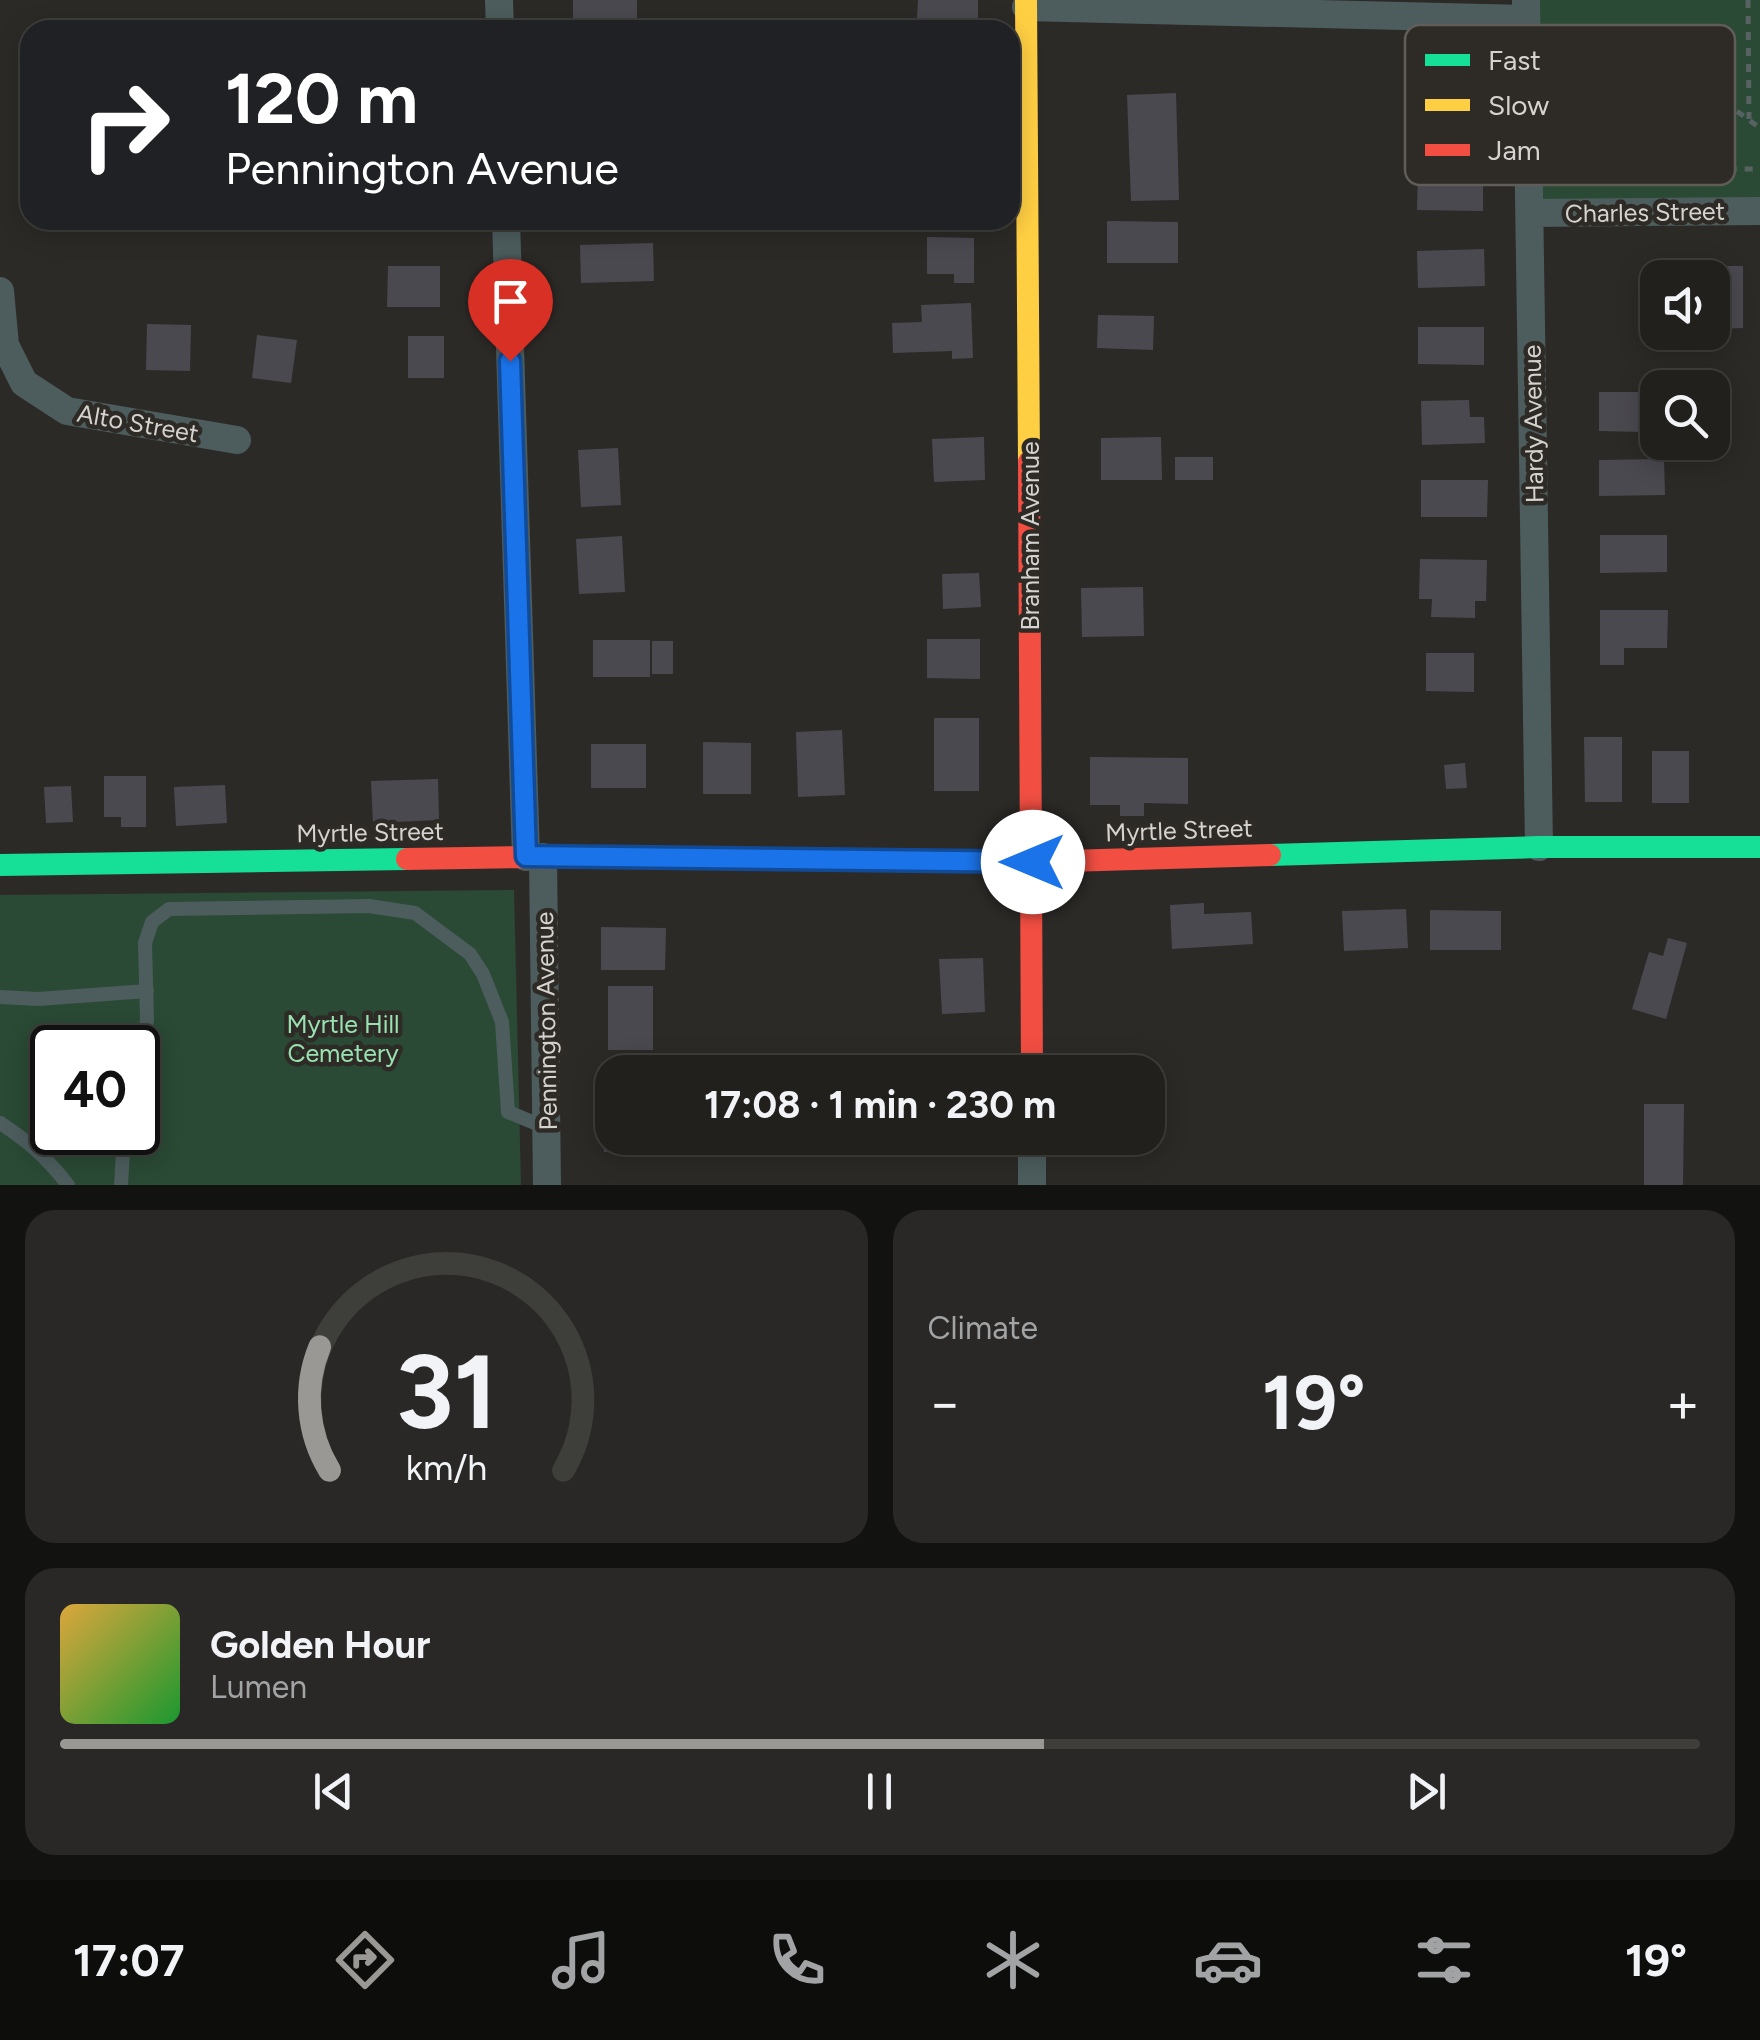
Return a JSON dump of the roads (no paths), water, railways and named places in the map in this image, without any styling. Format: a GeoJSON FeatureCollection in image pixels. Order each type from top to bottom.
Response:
{"type":"FeatureCollection","features":[{"type":"Feature","properties":{"kind":"street"},"geometry":{"type":"LineString","coordinates":[[1026,3],[1526,10]]}},
{"type":"Feature","properties":{"kind":"street","name":"Branham Avenue"},"geometry":{"type":"LineString","coordinates":[[1026,3],[1032,1055]]}},
{"type":"Feature","properties":{"kind":"street","name":"Hardy Avenue"},"geometry":{"type":"LineString","coordinates":[[1529,185],[1540,848]]}},
{"type":"Feature","properties":{"kind":"street","name":"Charles Street"},"geometry":{"type":"LineString","coordinates":[[1530,213],[1760,211]]}},
{"type":"Feature","properties":{"kind":"street","name":"Pennington Avenue"},"geometry":{"type":"LineString","coordinates":[[506,230],[547,1185]]}},
{"type":"Feature","properties":{"kind":"street","name":"Alto Street"},"geometry":{"type":"LineString","coordinates":[[0,291],[5,345],[24,383],[66,411],[237,440]]}},
{"type":"Feature","properties":{"kind":"street","name":"Myrtle Street"},"geometry":{"type":"LineString","coordinates":[[0,865],[534,857],[1033,862],[1540,848],[1760,847]]}},
{"type":"Feature","properties":{"kind":"street"},"geometry":{"type":"LineString","coordinates":[[1032,1155],[1032,1185]]}},
{"type":"Feature","properties":{"kind":"lane"},"geometry":{"type":"LineString","coordinates":[[147,1025],[145,943],[152,922],[169,909],[369,906],[415,913],[470,954],[483,974],[502,1022],[508,1112],[547,1128]]}},
{"type":"Feature","properties":{"kind":"lane"},"geometry":{"type":"LineString","coordinates":[[0,997],[146,992]]}},
{"type":"Feature","properties":{"kind":"lane"},"geometry":{"type":"LineString","coordinates":[[0,1123],[48,1159],[68,1185]]}},
{"type":"Feature","properties":{"kind":"lane"},"geometry":{"type":"LineString","coordinates":[[120,1185],[123,1155]]}},
{"type":"Feature","properties":{"kind":"park label","name":"Myrtle Hill Cemetery"},"geometry":{"type":"Point","coordinates":[343,1038]}}]}
